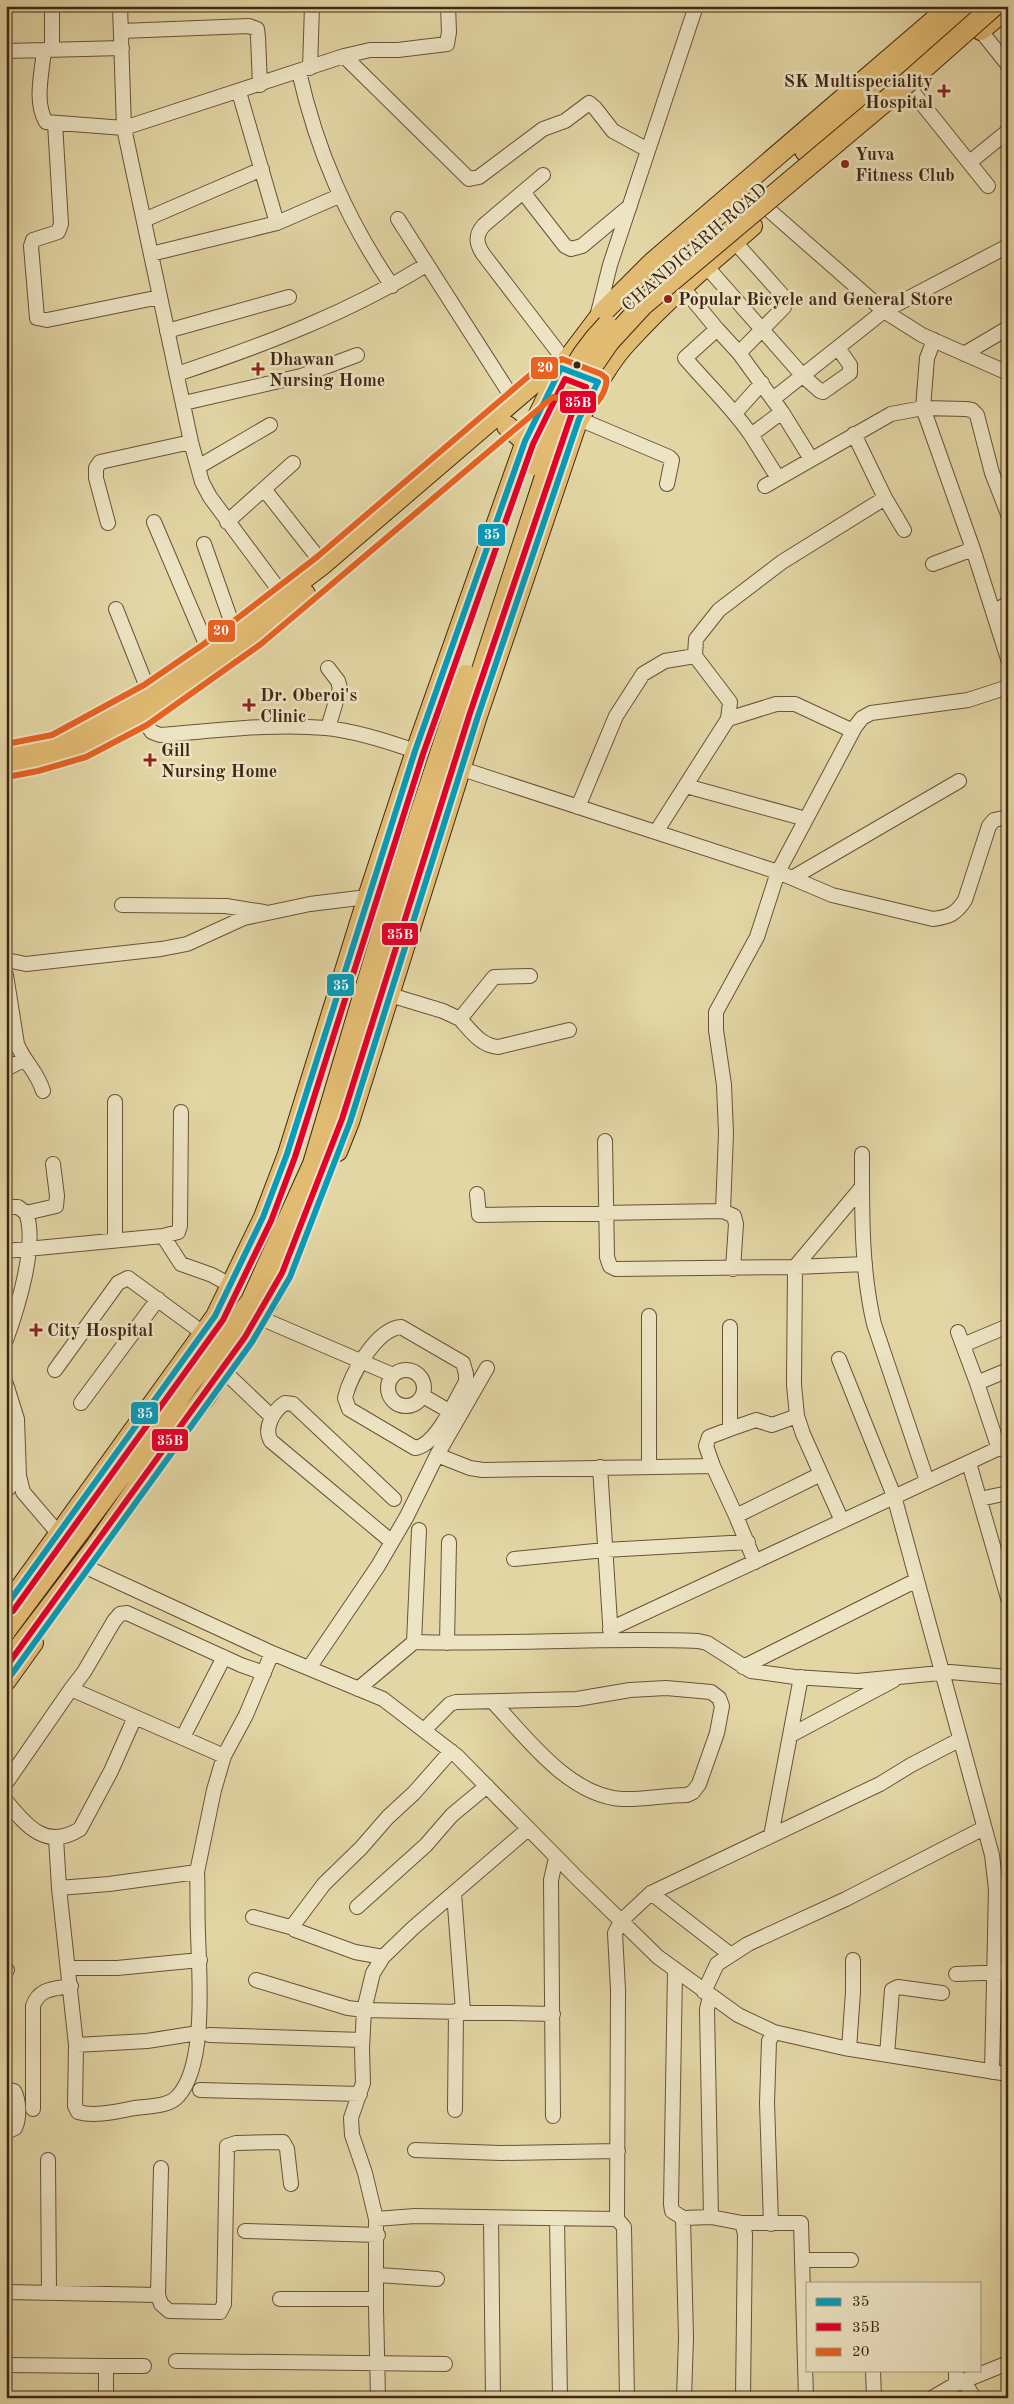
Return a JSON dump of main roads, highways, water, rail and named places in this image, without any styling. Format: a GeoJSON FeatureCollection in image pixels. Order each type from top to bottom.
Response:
{"type":"FeatureCollection","features":[{"type":"Feature","properties":{"kind":"highway"},"geometry":{"type":"LineString","coordinates":[[6,753],[55,743],[150,692],[235,632],[287,601],[402,512],[507,426],[551,386],[563,364],[596,320],[653,262],[951,6]]}},
{"type":"Feature","properties":{"kind":"highway","name":"CHANDIGARH ROAD"},"geometry":{"type":"LineString","coordinates":[[6,1630],[251,1301],[309,1172],[392,899],[545,434],[562,387],[572,368],[602,330],[645,286],[974,6]]}},
{"type":"Feature","properties":{"kind":"highway"},"geometry":{"type":"LineString","coordinates":[[6,1665],[97,1545],[164,1449],[206,1396],[268,1303],[322,1175],[479,677],[550,461],[570,409],[587,374],[609,342],[643,305],[907,83],[994,6]]}},
{"type":"Feature","properties":{"kind":"highway"},"geometry":{"type":"LineString","coordinates":[[579,419],[594,390],[626,342],[734,241],[1008,7]]}},
{"type":"Feature","properties":{"kind":"highway"},"geometry":{"type":"LineString","coordinates":[[563,364],[594,390]]}},
{"type":"Feature","properties":{"kind":"highway"},"geometry":{"type":"LineString","coordinates":[[6,768],[36,763],[83,749],[142,718],[255,637],[323,564],[515,402],[535,382],[563,364]]}},
{"type":"Feature","properties":{"kind":"highway"},"geometry":{"type":"LineString","coordinates":[[551,386],[594,390]]}},
{"type":"Feature","properties":{"kind":"highway"},"geometry":{"type":"LineString","coordinates":[[507,426],[525,441]]}},
{"type":"Feature","properties":{"kind":"main road"},"geometry":{"type":"LineString","coordinates":[[6,1606],[215,1316],[263,1217],[287,1154],[367,897],[415,751],[525,441],[551,386]]}},
{"type":"Feature","properties":{"kind":"main road"},"geometry":{"type":"LineString","coordinates":[[6,1682],[228,1375],[290,1277],[346,1131],[462,769],[579,419]]}},
{"type":"Feature","properties":{"kind":"main road"},"geometry":{"type":"LineString","coordinates":[[367,897],[416,914]]}},
{"type":"Feature","properties":{"kind":"place","name":"SK Multispeciality Hospital"},"geometry":{"type":"Point","coordinates":[944,91]}},
{"type":"Feature","properties":{"kind":"place","name":"Yuva Fitness Club"},"geometry":{"type":"Point","coordinates":[845,164]}},
{"type":"Feature","properties":{"kind":"place","name":"Popular Bicycle and General Store"},"geometry":{"type":"Point","coordinates":[668,299]}},
{"type":"Feature","properties":{"kind":"place","name":"Dhawan Nursing Home"},"geometry":{"type":"Point","coordinates":[258,369]}},
{"type":"Feature","properties":{"kind":"place","name":"Dr. Oberoi's Clinic"},"geometry":{"type":"Point","coordinates":[249,705]}},
{"type":"Feature","properties":{"kind":"place","name":"Gill Nursing Home"},"geometry":{"type":"Point","coordinates":[150,760]}},
{"type":"Feature","properties":{"kind":"place","name":"City Hospital"},"geometry":{"type":"Point","coordinates":[36,1330]}}]}
